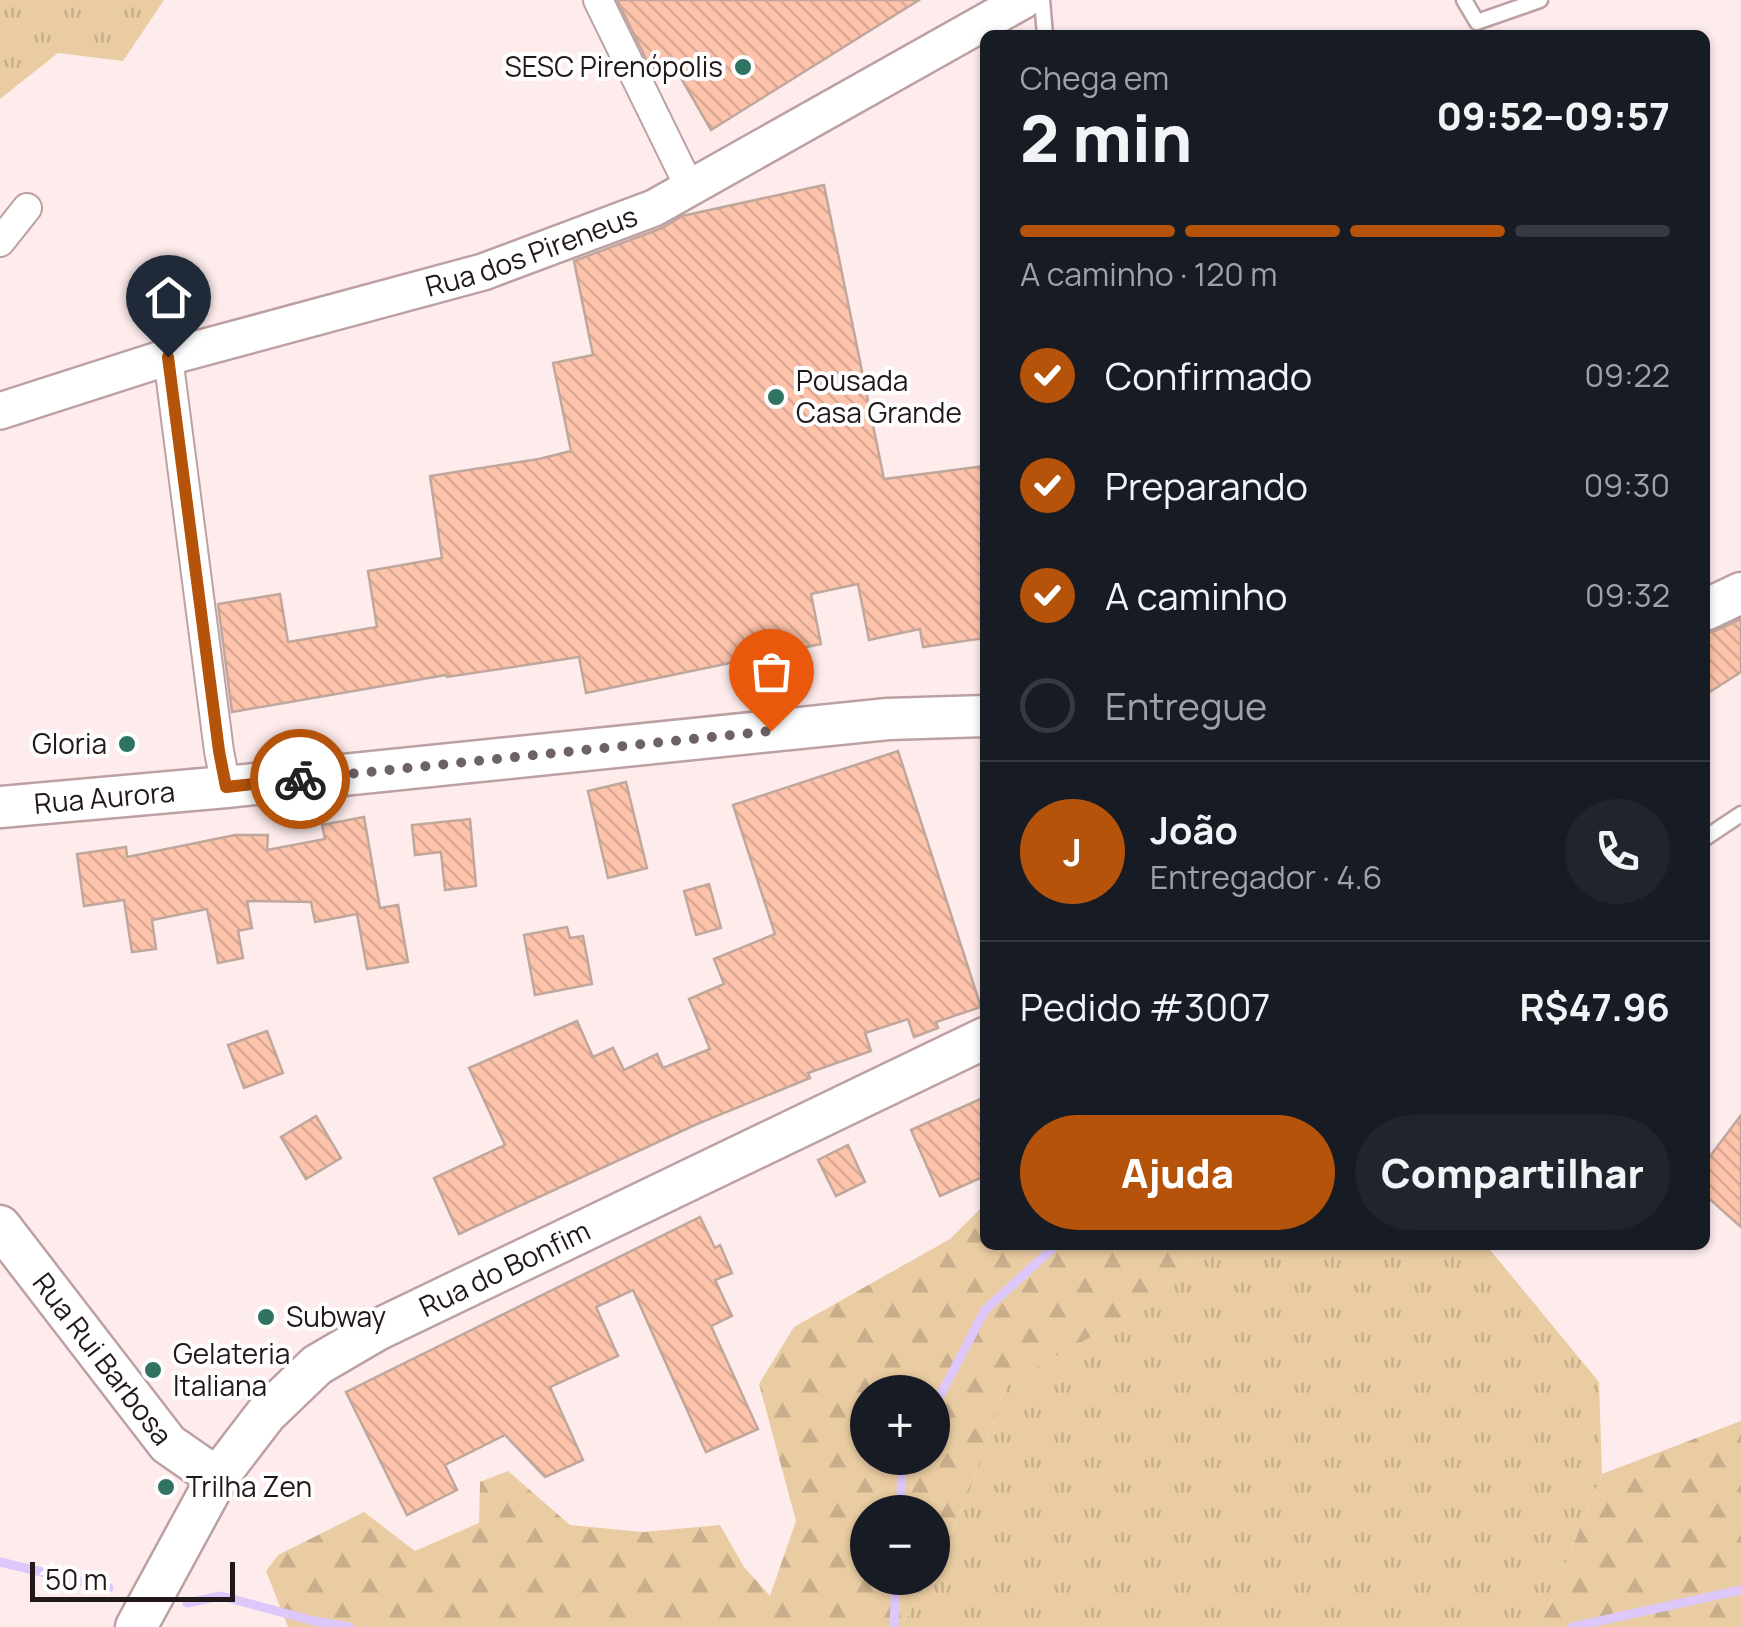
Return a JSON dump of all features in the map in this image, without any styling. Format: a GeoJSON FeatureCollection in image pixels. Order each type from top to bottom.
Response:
{"type":"FeatureCollection","features":[{"type":"Feature","properties":{"kind":"main road"},"geometry":{"type":"LineString","coordinates":[[1710,608],[1741,593]]}},
{"type":"Feature","properties":{"kind":"main road","name":"Rua Aurora"},"geometry":{"type":"LineString","coordinates":[[0,807],[888,719],[980,716]]}},
{"type":"Feature","properties":{"kind":"main road","name":"Rua do Bonfim"},"geometry":{"type":"LineString","coordinates":[[136,1627],[217,1478],[266,1414],[317,1366],[377,1330],[980,1040]]}},
{"type":"Feature","properties":{"kind":"main road","name":"Rua Rui Barbosa"},"geometry":{"type":"LineString","coordinates":[[0,1226],[168,1444],[217,1478]]}},
{"type":"Feature","properties":{"kind":"street"},"geometry":{"type":"LineString","coordinates":[[598,0],[690,188]]}},
{"type":"Feature","properties":{"kind":"street","name":"Rua dos Pireneus"},"geometry":{"type":"LineString","coordinates":[[0,412],[168,357],[483,272],[654,208],[1024,0]]}},
{"type":"Feature","properties":{"kind":"street"},"geometry":{"type":"LineString","coordinates":[[0,242],[27,208]]}},
{"type":"Feature","properties":{"kind":"street"},"geometry":{"type":"LineString","coordinates":[[168,357],[226,787]]}},
{"type":"Feature","properties":{"kind":"lane"},"geometry":{"type":"LineString","coordinates":[[1042,0],[1045,30]]}},
{"type":"Feature","properties":{"kind":"lane"},"geometry":{"type":"LineString","coordinates":[[1464,0],[1478,22],[1540,0]]}},
{"type":"Feature","properties":{"kind":"lane"},"geometry":{"type":"LineString","coordinates":[[1710,835],[1741,814]]}},
{"type":"Feature","properties":{"kind":"green space"},"geometry":{"type":"Polygon","coordinates":[[[0,0],[164,0],[123,61],[58,53],[0,99],[0,0]]]}},
{"type":"Feature","properties":{"kind":"green space"},"geometry":{"type":"Polygon","coordinates":[[[980,1209],[980,1250],[1197,1250],[1163,1293],[1007,1383],[966,1501],[950,1535],[950,1495],[850,1495],[850,1595],[919,1595],[901,1627],[288,1627],[266,1571],[278,1555],[364,1512],[415,1551],[479,1523],[480,1482],[508,1471],[570,1525],[643,1532],[720,1525],[744,1567],[770,1596],[796,1521],[759,1384],[794,1327],[950,1239],[980,1209]]]}},
{"type":"Feature","properties":{"kind":"green space"},"geometry":{"type":"Polygon","coordinates":[[[1197,1250],[1490,1250],[1599,1382],[1602,1474],[1546,1612],[1535,1627],[901,1627],[919,1595],[950,1595],[950,1535],[966,1501],[1007,1383],[1163,1293],[1197,1250]]]}},
{"type":"Feature","properties":{"kind":"green space"},"geometry":{"type":"Polygon","coordinates":[[[1741,1421],[1741,1627],[1535,1627],[1546,1612],[1602,1474],[1741,1421]]]}},
{"type":"Feature","properties":{"kind":"building","name":"SESC Pirenópolis"},"geometry":{"type":"Polygon","coordinates":[[[617,0],[919,0],[711,130],[670,59],[651,69],[617,0]]]}},
{"type":"Feature","properties":{"kind":"building"},"geometry":{"type":"Polygon","coordinates":[[[824,185],[884,479],[980,467],[980,639],[923,647],[920,629],[869,640],[858,584],[811,594],[821,644],[586,693],[579,657],[446,675],[232,712],[218,604],[280,594],[288,642],[377,627],[368,571],[442,558],[430,476],[571,451],[553,363],[593,355],[574,261],[662,228],[682,216],[824,185]]]}},
{"type":"Feature","properties":{"kind":"building"},"geometry":{"type":"Polygon","coordinates":[[[1741,619],[1741,672],[1710,692],[1710,632],[1741,619]]]}},
{"type":"Feature","properties":{"kind":"building"},"geometry":{"type":"Polygon","coordinates":[[[898,751],[980,1007],[936,1022],[938,1028],[914,1037],[908,1019],[865,1033],[871,1051],[808,1073],[810,1078],[697,1124],[459,1234],[434,1178],[505,1145],[469,1068],[577,1021],[593,1057],[613,1048],[624,1070],[657,1054],[663,1068],[710,1049],[689,999],[724,984],[714,959],[775,934],[733,805],[898,751]]]}},
{"type":"Feature","properties":{"kind":"building"},"geometry":{"type":"Polygon","coordinates":[[[626,782],[647,868],[608,878],[588,791],[626,782]]]}},
{"type":"Feature","properties":{"kind":"building"},"geometry":{"type":"Polygon","coordinates":[[[364,817],[380,908],[398,905],[408,962],[367,969],[357,914],[315,922],[311,902],[247,901],[252,928],[238,931],[243,958],[218,963],[207,909],[152,920],[156,949],[132,952],[124,900],[84,906],[77,854],[126,847],[127,857],[235,835],[268,835],[267,850],[325,839],[322,825],[364,817]]]}},
{"type":"Feature","properties":{"kind":"building"},"geometry":{"type":"Polygon","coordinates":[[[470,819],[476,886],[445,890],[441,852],[415,855],[412,825],[470,819]]]}},
{"type":"Feature","properties":{"kind":"building"},"geometry":{"type":"Polygon","coordinates":[[[709,884],[721,928],[696,935],[684,891],[709,884]]]}},
{"type":"Feature","properties":{"kind":"building"},"geometry":{"type":"Polygon","coordinates":[[[567,927],[570,938],[583,936],[592,984],[535,995],[524,935],[567,927]]]}},
{"type":"Feature","properties":{"kind":"building"},"geometry":{"type":"Polygon","coordinates":[[[267,1031],[283,1073],[244,1088],[228,1045],[267,1031]]]}},
{"type":"Feature","properties":{"kind":"building"},"geometry":{"type":"Polygon","coordinates":[[[980,1099],[980,1178],[940,1196],[911,1130],[980,1099]]]}},
{"type":"Feature","properties":{"kind":"building"},"geometry":{"type":"Polygon","coordinates":[[[1741,1115],[1741,1227],[1710,1199],[1710,1156],[1741,1115]]]}},
{"type":"Feature","properties":{"kind":"building"},"geometry":{"type":"Polygon","coordinates":[[[316,1116],[341,1158],[306,1179],[281,1137],[316,1116]]]}},
{"type":"Feature","properties":{"kind":"building"},"geometry":{"type":"Polygon","coordinates":[[[848,1145],[865,1182],[836,1196],[818,1160],[848,1145]]]}},
{"type":"Feature","properties":{"kind":"building"},"geometry":{"type":"Polygon","coordinates":[[[700,1217],[715,1248],[720,1245],[732,1273],[715,1280],[732,1316],[711,1326],[758,1429],[706,1452],[633,1290],[596,1307],[618,1356],[550,1387],[583,1460],[545,1477],[505,1435],[445,1465],[457,1490],[407,1515],[346,1392],[700,1217]]]}},
{"type":"Feature","properties":{"kind":"waterway"},"geometry":{"type":"LineString","coordinates":[[950,1377],[985,1310],[1051,1250]]}},
{"type":"Feature","properties":{"kind":"waterway"},"geometry":{"type":"LineString","coordinates":[[901,1495],[902,1475]]}},
{"type":"Feature","properties":{"kind":"waterway"},"geometry":{"type":"LineString","coordinates":[[0,1562],[109,1588]]}},
{"type":"Feature","properties":{"kind":"waterway"},"geometry":{"type":"LineString","coordinates":[[1572,1627],[1741,1590]]}},
{"type":"Feature","properties":{"kind":"waterway"},"geometry":{"type":"LineString","coordinates":[[894,1627],[895,1595]]}},
{"type":"Feature","properties":{"kind":"waterway"},"geometry":{"type":"LineString","coordinates":[[187,1603],[221,1596],[350,1627]]}},
{"type":"Feature","properties":{"kind":"way so far"},"geometry":{"type":"LineString","coordinates":[[300,779],[771,731]]}},
{"type":"Feature","properties":{"kind":"place","name":"SESC Pirenópolis"},"geometry":{"type":"Point","coordinates":[743,67]}},
{"type":"Feature","properties":{"kind":"place","name":"Pousada Casa Grande"},"geometry":{"type":"Point","coordinates":[776,397]}},
{"type":"Feature","properties":{"kind":"place","name":"Gloria"},"geometry":{"type":"Point","coordinates":[127,744]}},
{"type":"Feature","properties":{"kind":"place","name":"Subway"},"geometry":{"type":"Point","coordinates":[266,1317]}},
{"type":"Feature","properties":{"kind":"place","name":"Gelateria Italiana"},"geometry":{"type":"Point","coordinates":[153,1370]}},
{"type":"Feature","properties":{"kind":"place","name":"Trilha Zen"},"geometry":{"type":"Point","coordinates":[166,1487]}},
{"type":"Feature","properties":{"kind":"route"},"geometry":{"type":"LineString","coordinates":[[168,357],[226,787],[300,779]]}}]}
